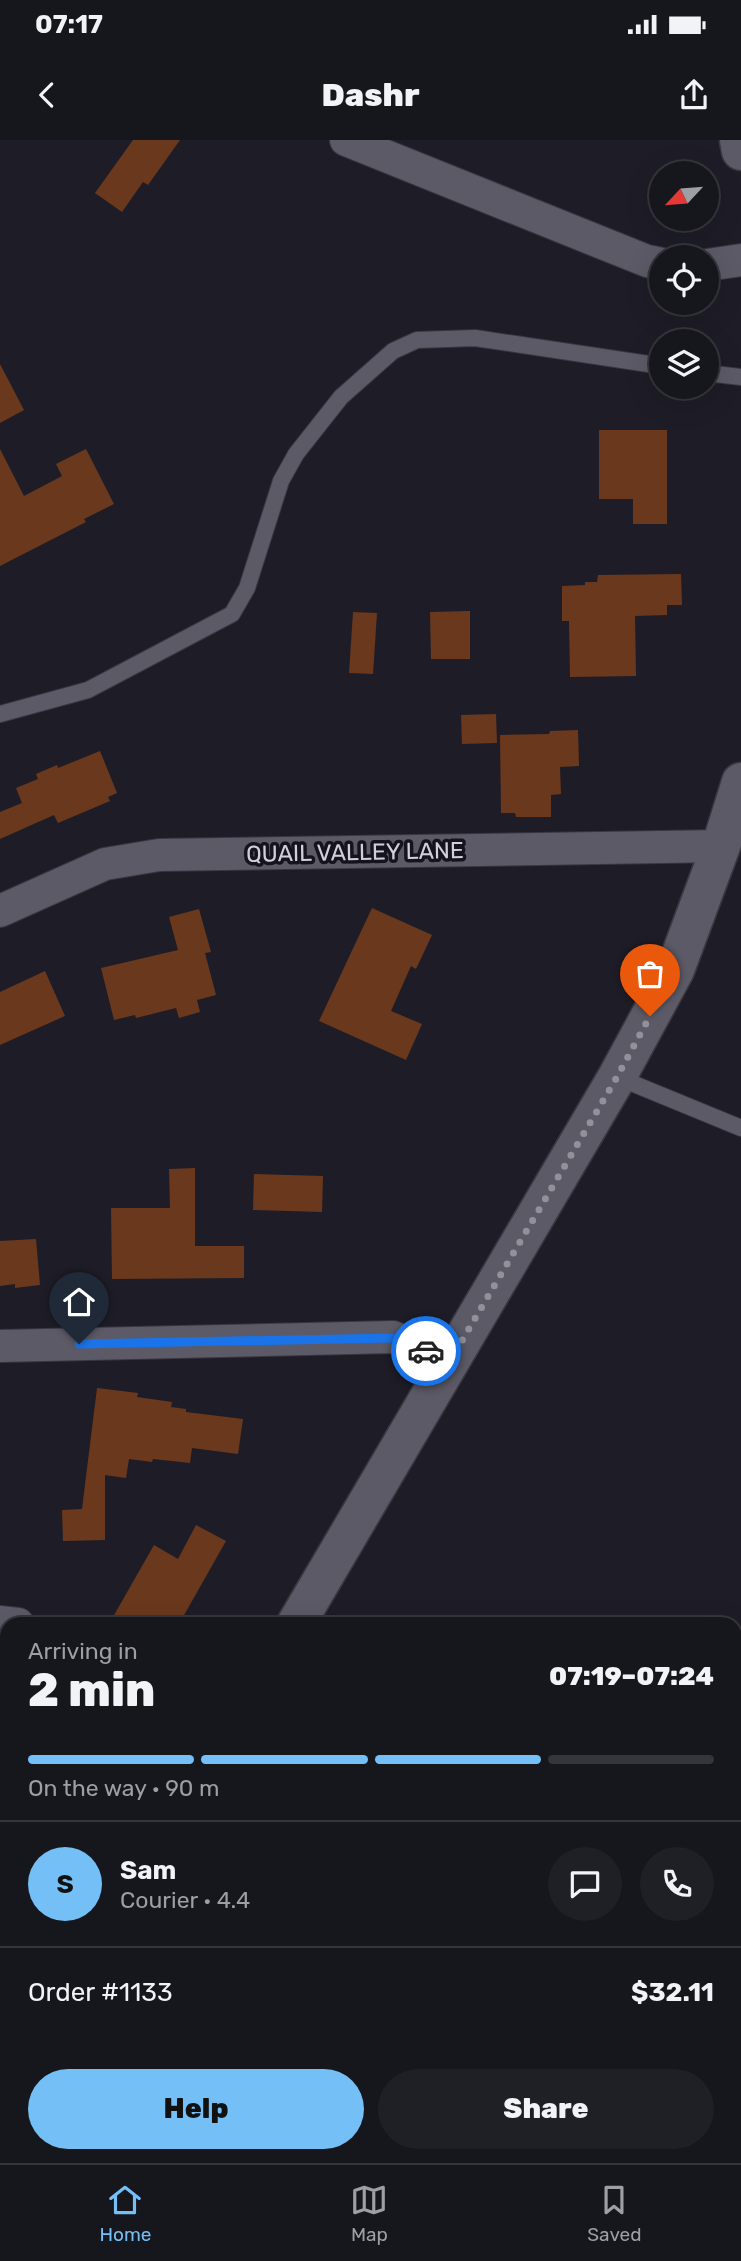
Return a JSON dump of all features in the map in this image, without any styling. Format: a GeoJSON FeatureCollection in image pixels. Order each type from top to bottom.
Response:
{"type":"FeatureCollection","features":[{"type":"Feature","properties":{"kind":"main road"},"geometry":{"type":"LineString","coordinates":[[739,140],[741,151]]}},
{"type":"Feature","properties":{"kind":"main road"},"geometry":{"type":"LineString","coordinates":[[300,1617],[617,1077],[675,970],[721,846],[741,782]]}},
{"type":"Feature","properties":{"kind":"street"},"geometry":{"type":"LineString","coordinates":[[346,140],[649,261]]}},
{"type":"Feature","properties":{"kind":"street"},"geometry":{"type":"LineString","coordinates":[[719,263],[741,260]]}},
{"type":"Feature","properties":{"kind":"street","name":"QUAIL VALLEY LANE"},"geometry":{"type":"LineString","coordinates":[[0,911],[105,864],[159,855],[721,846]]}},
{"type":"Feature","properties":{"kind":"street"},"geometry":{"type":"LineString","coordinates":[[0,1346],[393,1338],[450,1361]]}},
{"type":"Feature","properties":{"kind":"lane"},"geometry":{"type":"LineString","coordinates":[[0,714],[88,690],[232,614],[247,588],[281,481],[296,454],[341,397],[393,351],[416,340],[475,338],[649,364]]}},
{"type":"Feature","properties":{"kind":"lane"},"geometry":{"type":"LineString","coordinates":[[719,374],[741,377]]}},
{"type":"Feature","properties":{"kind":"lane"},"geometry":{"type":"LineString","coordinates":[[617,1077],[741,1128]]}},
{"type":"Feature","properties":{"kind":"building"},"geometry":{"type":"Polygon","coordinates":[[[133,140],[180,140],[148,185],[143,182],[122,212],[95,193],[133,140]]]}},
{"type":"Feature","properties":{"kind":"building"},"geometry":{"type":"Polygon","coordinates":[[[0,364],[24,410],[0,423],[0,364]]]}},
{"type":"Feature","properties":{"kind":"building"},"geometry":{"type":"Polygon","coordinates":[[[599,430],[667,430],[667,524],[633,524],[633,499],[599,499],[599,430]]]}},
{"type":"Feature","properties":{"kind":"building"},"geometry":{"type":"Polygon","coordinates":[[[0,449],[24,496],[62,476],[56,464],[86,449],[114,504],[84,519],[86,522],[0,566],[0,449]]]}},
{"type":"Feature","properties":{"kind":"building"},"geometry":{"type":"Polygon","coordinates":[[[681,574],[682,605],[667,605],[667,615],[635,616],[636,676],[570,677],[569,621],[562,621],[562,586],[597,582],[598,575],[681,574]]]}},
{"type":"Feature","properties":{"kind":"building"},"geometry":{"type":"Polygon","coordinates":[[[470,611],[470,659],[431,659],[430,612],[470,611]]]}},
{"type":"Feature","properties":{"kind":"building"},"geometry":{"type":"Polygon","coordinates":[[[353,612],[377,613],[373,674],[349,673],[353,612]]]}},
{"type":"Feature","properties":{"kind":"building"},"geometry":{"type":"Polygon","coordinates":[[[496,714],[497,743],[462,744],[461,715],[496,714]]]}},
{"type":"Feature","properties":{"kind":"building"},"geometry":{"type":"Polygon","coordinates":[[[578,730],[579,766],[560,767],[561,794],[551,795],[551,817],[516,817],[515,813],[501,813],[500,735],[549,734],[550,731],[578,730]]]}},
{"type":"Feature","properties":{"kind":"building"},"geometry":{"type":"Polygon","coordinates":[[[100,751],[117,793],[108,797],[110,801],[58,823],[54,815],[0,839],[0,812],[22,803],[16,788],[38,779],[36,774],[100,751]]]}},
{"type":"Feature","properties":{"kind":"building"},"geometry":{"type":"Polygon","coordinates":[[[372,908],[432,935],[416,969],[411,966],[391,1011],[422,1024],[406,1060],[319,1021],[372,908]]]}},
{"type":"Feature","properties":{"kind":"building"},"geometry":{"type":"Polygon","coordinates":[[[199,909],[211,952],[205,953],[216,995],[197,1000],[200,1012],[179,1018],[176,1008],[136,1018],[135,1015],[114,1020],[101,968],[178,950],[169,917],[199,909]]]}},
{"type":"Feature","properties":{"kind":"building"},"geometry":{"type":"Polygon","coordinates":[[[45,971],[65,1016],[0,1045],[0,992],[45,971]]]}},
{"type":"Feature","properties":{"kind":"building"},"geometry":{"type":"Polygon","coordinates":[[[195,1168],[195,1246],[244,1246],[244,1278],[112,1279],[111,1208],[170,1208],[169,1169],[195,1168]]]}},
{"type":"Feature","properties":{"kind":"building"},"geometry":{"type":"Polygon","coordinates":[[[254,1174],[323,1176],[322,1212],[253,1210],[254,1174]]]}},
{"type":"Feature","properties":{"kind":"building"},"geometry":{"type":"Polygon","coordinates":[[[36,1239],[40,1285],[15,1288],[15,1284],[0,1286],[0,1241],[36,1239]]]}},
{"type":"Feature","properties":{"kind":"building"},"geometry":{"type":"Polygon","coordinates":[[[97,1388],[138,1393],[137,1397],[172,1402],[171,1407],[186,1409],[186,1412],[243,1419],[238,1454],[192,1448],[190,1463],[129,1459],[126,1478],[105,1475],[105,1540],[63,1541],[62,1510],[82,1509],[97,1388]]]}},
{"type":"Feature","properties":{"kind":"building"},"geometry":{"type":"Polygon","coordinates":[[[196,1525],[226,1541],[183,1617],[113,1617],[154,1545],[178,1559],[196,1525]]]}},
{"type":"Feature","properties":{"kind":"way so far"},"geometry":{"type":"LineString","coordinates":[[426,1351],[450,1361],[650,1016]]}},
{"type":"Feature","properties":{"kind":"route"},"geometry":{"type":"LineString","coordinates":[[79,1344],[393,1338],[426,1351]]}}]}
